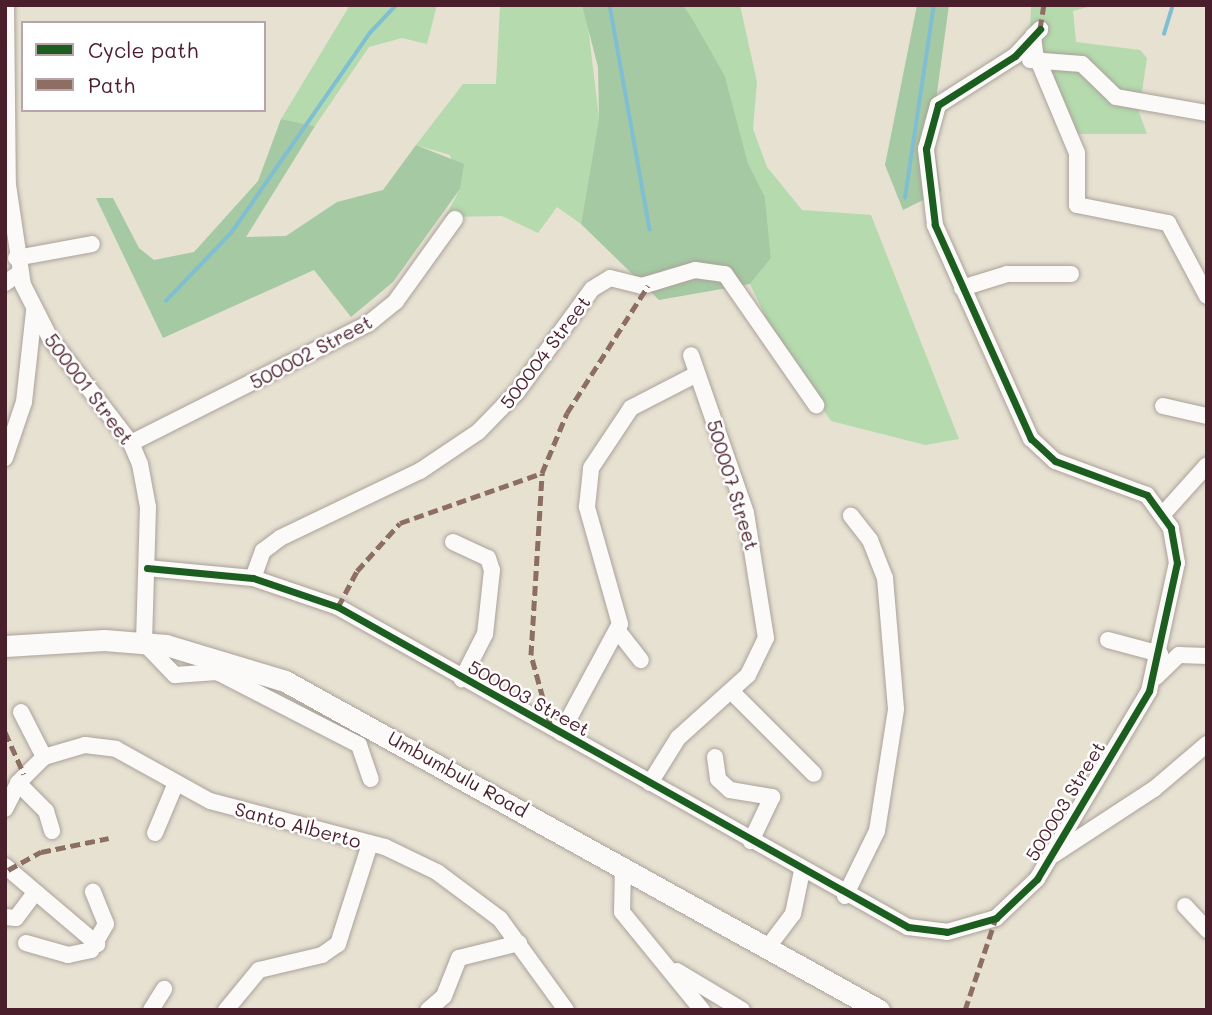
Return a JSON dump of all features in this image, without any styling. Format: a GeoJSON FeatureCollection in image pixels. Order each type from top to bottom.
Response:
{"type":"FeatureCollection","features":[{"type":"Feature","properties":{"kind":"main road","name":"Umbumbulu Road"},"geometry":{"type":"LineString","coordinates":[[5,646],[144,643],[220,664],[343,710],[879,1010]]}},
{"type":"Feature","properties":{"kind":"street","name":"500001 Street"},"geometry":{"type":"LineString","coordinates":[[6,5],[11,223],[18,266],[34,312],[131,443],[148,507],[144,643]]}},
{"type":"Feature","properties":{"kind":"street"},"geometry":{"type":"LineString","coordinates":[[1207,296],[1186,254],[1161,219],[1077,205],[1072,134],[1039,64],[1033,36],[1040,29],[1027,38],[1015,56],[953,92],[931,118],[926,149],[938,235],[1019,421],[1037,447],[1055,461],[1133,485],[1164,513],[1207,465]]}},
{"type":"Feature","properties":{"kind":"street"},"geometry":{"type":"LineString","coordinates":[[1015,56],[1039,64],[1082,64],[1116,97],[1207,113]]}},
{"type":"Feature","properties":{"kind":"street","name":"500002 Street"},"geometry":{"type":"LineString","coordinates":[[131,443],[369,324],[396,301],[455,219]]}},
{"type":"Feature","properties":{"kind":"street"},"geometry":{"type":"LineString","coordinates":[[5,283],[18,266],[92,244]]}},
{"type":"Feature","properties":{"kind":"street","name":"500004 Street"},"geometry":{"type":"LineString","coordinates":[[253,578],[269,545],[420,471],[478,432],[517,392],[592,289],[610,278],[642,286],[695,270],[725,274],[816,405]]}},
{"type":"Feature","properties":{"kind":"street"},"geometry":{"type":"LineString","coordinates":[[962,288],[1007,274],[1071,274]]}},
{"type":"Feature","properties":{"kind":"street"},"geometry":{"type":"LineString","coordinates":[[5,458],[24,402],[34,312]]}},
{"type":"Feature","properties":{"kind":"street","name":"500007 Street"},"geometry":{"type":"LineString","coordinates":[[650,783],[678,738],[732,691],[762,652],[765,610],[746,513],[691,355]]}},
{"type":"Feature","properties":{"kind":"street"},"geometry":{"type":"LineString","coordinates":[[561,733],[618,631],[616,594],[587,507],[591,468],[631,408],[697,374]]}},
{"type":"Feature","properties":{"kind":"street"},"geometry":{"type":"LineString","coordinates":[[1163,407],[1207,416]]}},
{"type":"Feature","properties":{"kind":"street","name":"500003 Street"},"geometry":{"type":"LineString","coordinates":[[147,568],[253,578],[338,607],[845,896],[908,927],[964,929],[1008,909],[1051,855],[1154,679],[1177,564],[1164,513]]}},
{"type":"Feature","properties":{"kind":"street"},"geometry":{"type":"LineString","coordinates":[[845,896],[877,831],[896,709],[885,578],[870,540],[851,516]]}},
{"type":"Feature","properties":{"kind":"street"},"geometry":{"type":"LineString","coordinates":[[453,542],[488,558],[492,570],[485,634],[462,679]]}},
{"type":"Feature","properties":{"kind":"street"},"geometry":{"type":"LineString","coordinates":[[618,631],[641,660]]}},
{"type":"Feature","properties":{"kind":"street"},"geometry":{"type":"LineString","coordinates":[[1108,640],[1160,654]]}},
{"type":"Feature","properties":{"kind":"street"},"geometry":{"type":"LineString","coordinates":[[1154,679],[1179,655],[1207,656]]}},
{"type":"Feature","properties":{"kind":"street"},"geometry":{"type":"LineString","coordinates":[[220,664],[359,745],[371,779]]}},
{"type":"Feature","properties":{"kind":"street"},"geometry":{"type":"LineString","coordinates":[[732,691],[814,774]]}},
{"type":"Feature","properties":{"kind":"street"},"geometry":{"type":"LineString","coordinates":[[21,712],[44,757]]}},
{"type":"Feature","properties":{"kind":"street"},"geometry":{"type":"LineString","coordinates":[[1051,855],[1154,789],[1207,744]]}},
{"type":"Feature","properties":{"kind":"street","name":"Santo Alberto"},"geometry":{"type":"LineString","coordinates":[[5,809],[18,783],[44,757],[74,747],[102,746],[225,806],[370,844],[465,890],[519,943],[566,1010]]}},
{"type":"Feature","properties":{"kind":"street"},"geometry":{"type":"LineString","coordinates":[[715,757],[718,779],[730,790],[772,797],[751,841]]}},
{"type":"Feature","properties":{"kind":"street"},"geometry":{"type":"LineString","coordinates":[[18,783],[46,811],[52,831]]}},
{"type":"Feature","properties":{"kind":"street"},"geometry":{"type":"LineString","coordinates":[[155,833],[176,783]]}},
{"type":"Feature","properties":{"kind":"street"},"geometry":{"type":"LineString","coordinates":[[226,1010],[259,970],[323,955],[338,944],[370,844]]}},
{"type":"Feature","properties":{"kind":"street"},"geometry":{"type":"LineString","coordinates":[[623,868],[622,912],[672,969],[702,1010]]}},
{"type":"Feature","properties":{"kind":"street"},"geometry":{"type":"LineString","coordinates":[[6,869],[97,944]]}},
{"type":"Feature","properties":{"kind":"street"},"geometry":{"type":"LineString","coordinates":[[768,947],[793,914],[802,871]]}},
{"type":"Feature","properties":{"kind":"street"},"geometry":{"type":"LineString","coordinates":[[26,943],[76,956],[97,944],[106,920],[93,892]]}},
{"type":"Feature","properties":{"kind":"street"},"geometry":{"type":"LineString","coordinates":[[5,917],[16,918],[34,894]]}},
{"type":"Feature","properties":{"kind":"street"},"geometry":{"type":"LineString","coordinates":[[1185,906],[1207,930]]}},
{"type":"Feature","properties":{"kind":"street"},"geometry":{"type":"LineString","coordinates":[[428,1010],[444,996],[459,958],[519,943]]}},
{"type":"Feature","properties":{"kind":"street"},"geometry":{"type":"LineString","coordinates":[[672,969],[742,1010]]}},
{"type":"Feature","properties":{"kind":"street"},"geometry":{"type":"LineString","coordinates":[[151,1010],[164,989]]}},
{"type":"Feature","properties":{"kind":"green space"},"geometry":{"type":"Polygon","coordinates":[[[350,5],[437,5],[427,44],[402,38],[369,47],[315,126],[281,119],[350,5]]]}},
{"type":"Feature","properties":{"kind":"green space"},"geometry":{"type":"Polygon","coordinates":[[[500,5],[582,5],[587,18],[599,118],[581,224],[557,207],[538,233],[502,216],[445,217],[460,189],[450,155],[416,145],[463,84],[496,84],[500,5]]]}},
{"type":"Feature","properties":{"kind":"green space"},"geometry":{"type":"Polygon","coordinates":[[[582,5],[683,5],[694,22],[725,76],[748,163],[765,197],[771,258],[750,284],[659,300],[581,224],[599,118],[598,67],[582,5]]]}},
{"type":"Feature","properties":{"kind":"green space"},"geometry":{"type":"Polygon","coordinates":[[[683,5],[740,5],[757,82],[753,129],[767,167],[802,210],[871,215],[959,439],[925,445],[831,421],[775,337],[750,284],[771,258],[765,197],[748,163],[725,76],[683,5]]]}},
{"type":"Feature","properties":{"kind":"green space"},"geometry":{"type":"Polygon","coordinates":[[[917,5],[949,5],[932,129],[941,191],[903,210],[885,165],[917,5]]]}},
{"type":"Feature","properties":{"kind":"green space"},"geometry":{"type":"Polygon","coordinates":[[[1031,5],[1095,5],[1073,11],[1076,42],[1140,50],[1147,58],[1139,112],[1147,134],[1069,134],[1030,29],[1031,5]]]}},
{"type":"Feature","properties":{"kind":"green space"},"geometry":{"type":"Polygon","coordinates":[[[281,119],[315,126],[246,237],[286,236],[337,202],[383,190],[416,145],[464,164],[460,189],[393,282],[351,317],[314,270],[163,338],[96,198],[113,198],[139,248],[154,260],[194,252],[258,181],[281,119]]]}},
{"type":"Feature","properties":{"kind":"waterway"},"geometry":{"type":"LineString","coordinates":[[166,301],[232,232],[370,33],[396,5]]}},
{"type":"Feature","properties":{"kind":"waterway"},"geometry":{"type":"LineString","coordinates":[[610,5],[650,229]]}},
{"type":"Feature","properties":{"kind":"waterway"},"geometry":{"type":"LineString","coordinates":[[905,198],[934,5]]}},
{"type":"Feature","properties":{"kind":"waterway"},"geometry":{"type":"LineString","coordinates":[[1164,34],[1173,5]]}},
{"type":"Feature","properties":{"kind":"marked path"},"geometry":{"type":"LineString","coordinates":[[1040,29],[1044,5]]}},
{"type":"Feature","properties":{"kind":"marked path"},"geometry":{"type":"LineString","coordinates":[[551,727],[531,655],[542,473],[567,413],[648,286]]}},
{"type":"Feature","properties":{"kind":"marked path"},"geometry":{"type":"LineString","coordinates":[[338,607],[357,571],[400,523],[542,473]]}},
{"type":"Feature","properties":{"kind":"marked path"},"geometry":{"type":"LineString","coordinates":[[5,732],[24,774]]}},
{"type":"Feature","properties":{"kind":"marked path"},"geometry":{"type":"LineString","coordinates":[[8,870],[41,852],[109,838]]}},
{"type":"Feature","properties":{"kind":"marked path"},"geometry":{"type":"LineString","coordinates":[[965,1010],[996,918]]}},
{"type":"Feature","properties":{"kind":"cycle path"},"geometry":{"type":"LineString","coordinates":[[147,568],[253,578],[338,607],[908,927],[947,932],[996,918],[1037,879],[1149,691],[1177,563],[1171,528],[1147,495],[1055,461],[1031,439],[935,225],[926,149],[938,105],[1015,56],[1040,29]]}}]}
